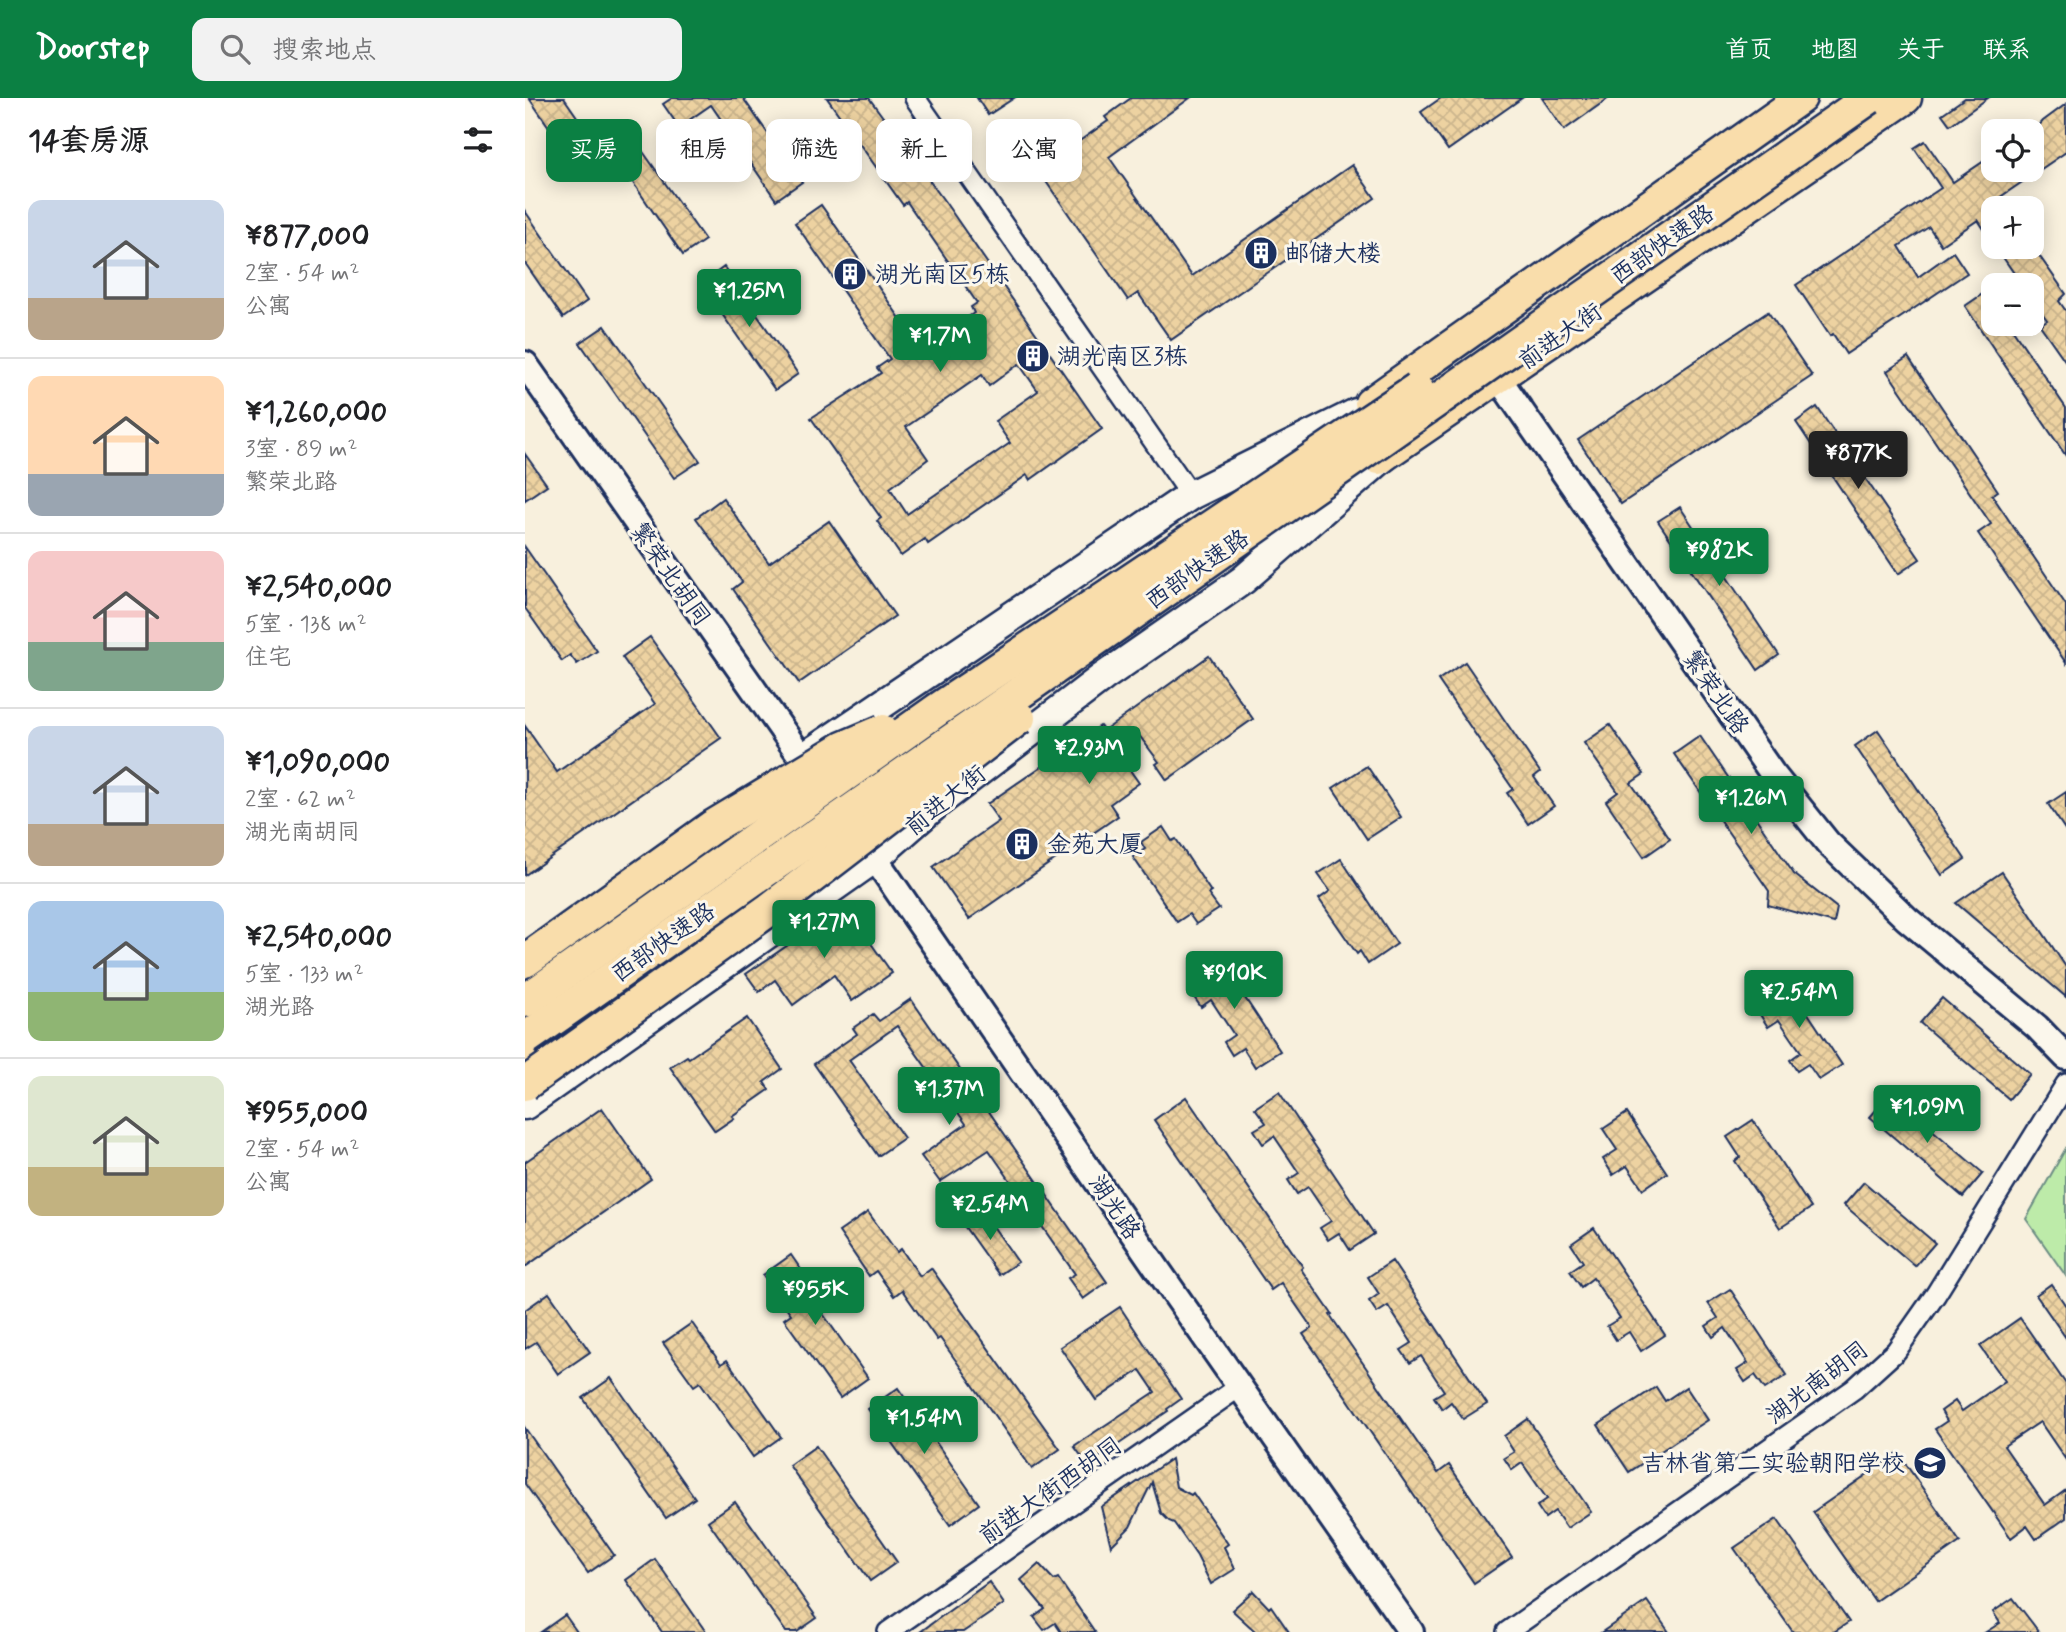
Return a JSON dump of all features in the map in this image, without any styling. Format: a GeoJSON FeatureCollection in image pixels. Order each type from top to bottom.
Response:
{"type":"FeatureCollection","features":[{"type":"Feature","properties":{"kind":"highway","name":"西部快速路"},"geometry":{"type":"LineString","coordinates":[[525,1001],[937,710],[1728,182],[1843,98]]}},
{"type":"Feature","properties":{"kind":"highway","name":"西部快速路"},"geometry":{"type":"LineString","coordinates":[[525,1039],[1869,98]]}},
{"type":"Feature","properties":{"kind":"highway"},"geometry":{"type":"LineString","coordinates":[[525,1084],[781,900],[1142,624],[1276,514]]}},
{"type":"Feature","properties":{"kind":"highway"},"geometry":{"type":"LineString","coordinates":[[525,961],[712,827],[843,748],[937,710]]}},
{"type":"Feature","properties":{"kind":"main road"},"geometry":{"type":"LineString","coordinates":[[525,989],[819,782],[1196,527],[1801,98]]}},
{"type":"Feature","properties":{"kind":"main road","name":"前进大街"},"geometry":{"type":"LineString","coordinates":[[525,1057],[1108,640],[1233,554],[1499,379],[1906,98]]}},
{"type":"Feature","properties":{"kind":"main road"},"geometry":{"type":"LineString","coordinates":[[525,943],[712,811],[802,758],[1191,495],[1356,413]]}},
{"type":"Feature","properties":{"kind":"main road","name":"前进大街"},"geometry":{"type":"LineString","coordinates":[[525,1105],[875,858],[940,801],[1071,702],[1243,580],[1387,454]]}},
{"type":"Feature","properties":{"kind":"street"},"geometry":{"type":"LineString","coordinates":[[915,98],[1191,495]]}},
{"type":"Feature","properties":{"kind":"street","name":"繁荣北胡同"},"geometry":{"type":"LineString","coordinates":[[525,364],[819,782]]}},
{"type":"Feature","properties":{"kind":"street","name":"繁荣北路"},"geometry":{"type":"LineString","coordinates":[[1499,379],[1772,773],[1828,843],[1907,919],[2037,1027],[2066,1057]]}},
{"type":"Feature","properties":{"kind":"street","name":"湖光路"},"geometry":{"type":"LineString","coordinates":[[819,782],[875,858],[1411,1632]]}},
{"type":"Feature","properties":{"kind":"street","name":"湖光南胡同"},"geometry":{"type":"LineString","coordinates":[[1507,1632],[1854,1389],[1896,1351],[1956,1263],[2066,1084]]}},
{"type":"Feature","properties":{"kind":"street","name":"前进大街西胡同"},"geometry":{"type":"LineString","coordinates":[[888,1632],[1239,1387]]}},
{"type":"Feature","properties":{"kind":"green space"},"geometry":{"type":"Polygon","coordinates":[[[2066,1148],[2066,1276],[2026,1219],[2066,1148]]]}},
{"type":"Feature","properties":{"kind":"building"},"geometry":{"type":"Polygon","coordinates":[[[529,98],[564,98],[578,119],[546,119],[546,123],[529,98]]]}},
{"type":"Feature","properties":{"kind":"building"},"geometry":{"type":"Polygon","coordinates":[[[672,98],[743,98],[766,131],[766,182],[802,182],[776,200],[752,165],[752,119],[721,119],[711,105],[691,119],[673,119],[663,104],[672,98]]]}},
{"type":"Feature","properties":{"kind":"building"},"geometry":{"type":"Polygon","coordinates":[[[827,98],[869,98],[884,119],[876,119],[876,167],[862,147],[862,119],[842,119],[827,98]]]}},
{"type":"Feature","properties":{"kind":"building"},"geometry":{"type":"Polygon","coordinates":[[[977,98],[1014,98],[988,115],[977,98]]]}},
{"type":"Feature","properties":{"kind":"building"},"geometry":{"type":"Polygon","coordinates":[[[1131,98],[1190,98],[1109,157],[1192,276],[1352,165],[1375,198],[1171,340],[1138,293],[1128,300],[1046,182],[1082,182],[1082,139],[1108,121],[1105,117],[1131,98]]]}},
{"type":"Feature","properties":{"kind":"building"},"geometry":{"type":"Polygon","coordinates":[[[1441,98],[1522,98],[1448,150],[1421,112],[1441,98]]]}},
{"type":"Feature","properties":{"kind":"building"},"geometry":{"type":"Polygon","coordinates":[[[1542,98],[1609,98],[1564,130],[1542,98]]]}},
{"type":"Feature","properties":{"kind":"building"},"geometry":{"type":"Polygon","coordinates":[[[1965,98],[1988,98],[1950,125],[1942,114],[1965,98]]]}},
{"type":"Feature","properties":{"kind":"building"},"geometry":{"type":"Polygon","coordinates":[[[2066,104],[2066,152],[2044,167],[2044,120],[2066,104]]]}},
{"type":"Feature","properties":{"kind":"building"},"geometry":{"type":"Polygon","coordinates":[[[1925,141],[1953,182],[1981,163],[1981,182],[2022,182],[2002,196],[1981,196],[1981,225],[1978,220],[1941,245],[1929,227],[1899,246],[1918,277],[1953,252],[1967,273],[1846,354],[1833,334],[1830,336],[1796,285],[1941,188],[1914,148],[1925,141]]]}},
{"type":"Feature","properties":{"kind":"building"},"geometry":{"type":"Polygon","coordinates":[[[642,150],[656,170],[656,182],[664,182],[705,240],[683,255],[632,182],[642,182],[642,150]]]}},
{"type":"Feature","properties":{"kind":"building"},"geometry":{"type":"Polygon","coordinates":[[[887,182],[930,182],[1102,429],[1030,480],[1027,475],[928,544],[925,539],[901,556],[877,521],[881,518],[811,418],[881,373],[877,368],[890,359],[795,223],[821,205],[916,341],[937,326],[943,334],[974,313],[971,307],[977,303],[907,202],[903,205],[887,182]],[[1019,364],[989,386],[982,375],[906,427],[928,459],[890,488],[907,514],[1010,443],[995,421],[1038,391],[1019,364]]]}},
{"type":"Feature","properties":{"kind":"building"},"geometry":{"type":"Polygon","coordinates":[[[525,211],[587,301],[563,318],[525,263],[525,211]]]}},
{"type":"Feature","properties":{"kind":"building"},"geometry":{"type":"Polygon","coordinates":[[[2004,259],[2041,259],[2066,294],[2059,301],[2066,311],[2066,362],[2044,331],[2044,322],[2047,320],[2044,316],[2044,273],[2014,273],[2004,259]]]}},
{"type":"Feature","properties":{"kind":"building"},"geometry":{"type":"Polygon","coordinates":[[[724,267],[798,374],[775,390],[701,284],[724,267]]]}},
{"type":"Feature","properties":{"kind":"building"},"geometry":{"type":"Polygon","coordinates":[[[1981,295],[1981,330],[1965,306],[1981,295]]]}},
{"type":"Feature","properties":{"kind":"building"},"geometry":{"type":"Polygon","coordinates":[[[1768,312],[1812,376],[1621,504],[1578,440],[1768,312]]]}},
{"type":"Feature","properties":{"kind":"building"},"geometry":{"type":"Polygon","coordinates":[[[605,326],[700,461],[674,478],[580,343],[605,326]]]}},
{"type":"Feature","properties":{"kind":"building"},"geometry":{"type":"Polygon","coordinates":[[[1985,336],[2017,336],[2066,408],[2066,456],[1985,336]]]}},
{"type":"Feature","properties":{"kind":"building"},"geometry":{"type":"Polygon","coordinates":[[[1908,357],[1998,491],[1992,495],[2066,605],[2066,663],[1978,533],[1991,524],[1887,371],[1908,357]]]}},
{"type":"Feature","properties":{"kind":"building"},"geometry":{"type":"Polygon","coordinates":[[[1817,407],[1920,559],[1898,574],[1796,422],[1817,407]]]}},
{"type":"Feature","properties":{"kind":"building"},"geometry":{"type":"Polygon","coordinates":[[[525,454],[547,485],[525,500],[525,454]]]}},
{"type":"Feature","properties":{"kind":"building"},"geometry":{"type":"Polygon","coordinates":[[[723,498],[769,563],[829,521],[895,616],[799,683],[733,589],[742,582],[696,518],[723,498]]]}},
{"type":"Feature","properties":{"kind":"building"},"geometry":{"type":"Polygon","coordinates":[[[1680,507],[1779,655],[1758,670],[1658,521],[1680,507]]]}},
{"type":"Feature","properties":{"kind":"building"},"geometry":{"type":"Polygon","coordinates":[[[525,547],[597,651],[577,664],[570,655],[562,661],[525,608],[525,547]]]}},
{"type":"Feature","properties":{"kind":"building"},"geometry":{"type":"Polygon","coordinates":[[[650,637],[721,738],[525,875],[525,726],[557,772],[655,704],[622,657],[650,637]]]}},
{"type":"Feature","properties":{"kind":"building","name":"金苑大厦"},"geometry":{"type":"Polygon","coordinates":[[[1209,656],[1253,719],[1167,780],[1156,764],[1159,762],[1138,734],[1116,750],[1139,783],[1110,804],[1118,816],[969,919],[933,867],[999,821],[987,804],[1100,726],[1104,731],[1209,656]]]}},
{"type":"Feature","properties":{"kind":"building"},"geometry":{"type":"Polygon","coordinates":[[[1465,662],[1540,772],[1534,777],[1554,806],[1528,824],[1507,793],[1513,789],[1438,680],[1465,662]]]}},
{"type":"Feature","properties":{"kind":"building"},"geometry":{"type":"Polygon","coordinates":[[[1610,725],[1644,774],[1631,783],[1670,839],[1644,857],[1606,801],[1618,792],[1584,743],[1610,725]]]}},
{"type":"Feature","properties":{"kind":"building"},"geometry":{"type":"Polygon","coordinates":[[[1878,730],[1965,859],[1942,875],[1855,746],[1878,730]]]}},
{"type":"Feature","properties":{"kind":"building"},"geometry":{"type":"Polygon","coordinates":[[[1700,736],[1794,874],[1837,908],[1834,923],[1768,905],[1769,891],[1674,754],[1700,736]]]}},
{"type":"Feature","properties":{"kind":"building"},"geometry":{"type":"Polygon","coordinates":[[[1367,766],[1401,817],[1367,839],[1333,788],[1367,766]]]}},
{"type":"Feature","properties":{"kind":"building"},"geometry":{"type":"Polygon","coordinates":[[[2066,792],[2066,831],[2048,804],[2066,792]]]}},
{"type":"Feature","properties":{"kind":"building"},"geometry":{"type":"Polygon","coordinates":[[[1163,827],[1172,841],[1176,839],[1219,909],[1196,924],[1189,914],[1177,922],[1133,857],[1145,849],[1141,842],[1163,827]]]}},
{"type":"Feature","properties":{"kind":"building"},"geometry":{"type":"Polygon","coordinates":[[[1341,859],[1397,944],[1368,964],[1360,951],[1357,954],[1319,899],[1330,891],[1318,874],[1341,859]]]}},
{"type":"Feature","properties":{"kind":"building"},"geometry":{"type":"Polygon","coordinates":[[[2002,872],[2066,967],[2066,997],[1956,903],[2002,872]]]}},
{"type":"Feature","properties":{"kind":"building"},"geometry":{"type":"Polygon","coordinates":[[[836,906],[848,911],[892,973],[852,1001],[834,975],[793,1005],[775,980],[759,992],[746,974],[801,936],[798,933],[836,906]]]}},
{"type":"Feature","properties":{"kind":"building"},"geometry":{"type":"Polygon","coordinates":[[[1216,954],[1280,1051],[1255,1067],[1243,1048],[1232,1055],[1224,1042],[1234,1035],[1211,1000],[1201,1007],[1191,993],[1202,986],[1191,970],[1216,954]]]}},
{"type":"Feature","properties":{"kind":"building"},"geometry":{"type":"Polygon","coordinates":[[[1784,977],[1842,1065],[1819,1080],[1808,1064],[1797,1071],[1790,1060],[1801,1052],[1779,1020],[1768,1027],[1759,1013],[1770,1006],[1761,993],[1784,977]]]}},
{"type":"Feature","properties":{"kind":"building"},"geometry":{"type":"Polygon","coordinates":[[[1942,998],[2030,1074],[2009,1099],[1920,1023],[1942,998]]]}},
{"type":"Feature","properties":{"kind":"building"},"geometry":{"type":"Polygon","coordinates":[[[911,999],[1107,1282],[1083,1299],[1068,1278],[1075,1274],[989,1150],[940,1182],[921,1156],[966,1124],[897,1026],[849,1060],[904,1138],[878,1156],[814,1064],[857,1034],[853,1028],[873,1014],[879,1021],[911,999]]]}},
{"type":"Feature","properties":{"kind":"building"},"geometry":{"type":"Polygon","coordinates":[[[747,1018],[782,1069],[764,1082],[769,1090],[715,1131],[670,1067],[687,1056],[689,1058],[747,1018]]]}},
{"type":"Feature","properties":{"kind":"building"},"geometry":{"type":"Polygon","coordinates":[[[1279,1092],[1374,1234],[1350,1250],[1339,1233],[1328,1240],[1320,1228],[1331,1221],[1308,1187],[1297,1194],[1288,1180],[1299,1173],[1274,1136],[1263,1144],[1254,1130],[1266,1123],[1255,1108],[1279,1092]]]}},
{"type":"Feature","properties":{"kind":"building"},"geometry":{"type":"Polygon","coordinates":[[[1890,1094],[1983,1173],[1963,1197],[1870,1117],[1890,1094]]]}},
{"type":"Feature","properties":{"kind":"building"},"geometry":{"type":"Polygon","coordinates":[[[1186,1097],[1303,1267],[1301,1269],[1332,1314],[1330,1315],[1438,1473],[1449,1465],[1512,1557],[1474,1583],[1303,1334],[1312,1328],[1281,1283],[1271,1290],[1154,1120],[1186,1097]]]}},
{"type":"Feature","properties":{"kind":"building"},"geometry":{"type":"Polygon","coordinates":[[[602,1108],[651,1179],[525,1267],[525,1162],[602,1108]]]}},
{"type":"Feature","properties":{"kind":"building"},"geometry":{"type":"Polygon","coordinates":[[[1627,1113],[1667,1173],[1643,1189],[1627,1166],[1613,1175],[1603,1159],[1617,1150],[1603,1129],[1627,1113]]]}},
{"type":"Feature","properties":{"kind":"building"},"geometry":{"type":"Polygon","coordinates":[[[1753,1120],[1811,1208],[1780,1228],[1735,1161],[1740,1157],[1727,1137],[1753,1120]]]}},
{"type":"Feature","properties":{"kind":"building"},"geometry":{"type":"Polygon","coordinates":[[[1864,1182],[1935,1243],[1915,1266],[1844,1205],[1864,1182]]]}},
{"type":"Feature","properties":{"kind":"building"},"geometry":{"type":"Polygon","coordinates":[[[981,1209],[1018,1262],[999,1275],[962,1223],[981,1209]]]}},
{"type":"Feature","properties":{"kind":"building"},"geometry":{"type":"Polygon","coordinates":[[[868,1212],[897,1252],[901,1249],[920,1276],[931,1268],[1060,1449],[1032,1469],[940,1338],[937,1340],[902,1290],[894,1296],[876,1271],[869,1276],[839,1232],[868,1212]]]}},
{"type":"Feature","properties":{"kind":"building"},"geometry":{"type":"Polygon","coordinates":[[[1594,1228],[1665,1335],[1641,1351],[1629,1332],[1616,1340],[1607,1326],[1620,1318],[1593,1278],[1581,1287],[1570,1271],[1583,1262],[1571,1244],[1594,1228]]]}},
{"type":"Feature","properties":{"kind":"building"},"geometry":{"type":"Polygon","coordinates":[[[791,1255],[820,1297],[814,1301],[868,1378],[840,1398],[784,1319],[791,1314],[763,1275],[791,1255]]]}},
{"type":"Feature","properties":{"kind":"building"},"geometry":{"type":"Polygon","coordinates":[[[1392,1261],[1487,1404],[1463,1419],[1451,1402],[1442,1409],[1434,1397],[1444,1391],[1421,1356],[1410,1363],[1401,1350],[1412,1343],[1388,1306],[1377,1313],[1369,1301],[1379,1294],[1368,1277],[1392,1261]]]}},
{"type":"Feature","properties":{"kind":"building"},"geometry":{"type":"Polygon","coordinates":[[[2051,1284],[2066,1306],[2066,1338],[2036,1295],[2051,1284]]]}},
{"type":"Feature","properties":{"kind":"building"},"geometry":{"type":"Polygon","coordinates":[[[1730,1289],[1787,1375],[1765,1389],[1755,1375],[1745,1382],[1737,1370],[1748,1363],[1725,1328],[1713,1337],[1706,1326],[1718,1318],[1708,1303],[1730,1289]]]}},
{"type":"Feature","properties":{"kind":"building"},"geometry":{"type":"Polygon","coordinates":[[[549,1293],[590,1352],[558,1374],[536,1342],[525,1349],[525,1310],[549,1293]]]}},
{"type":"Feature","properties":{"kind":"building"},"geometry":{"type":"Polygon","coordinates":[[[1120,1307],[1181,1399],[1167,1409],[1168,1411],[1088,1465],[1074,1446],[1155,1392],[1140,1370],[1096,1400],[1060,1347],[1120,1307]]]}},
{"type":"Feature","properties":{"kind":"building"},"geometry":{"type":"Polygon","coordinates":[[[2020,1318],[2066,1384],[2066,1460],[2040,1422],[2004,1446],[2045,1505],[2066,1490],[2066,1518],[2036,1539],[2027,1526],[2011,1538],[1935,1429],[1947,1421],[1941,1411],[1955,1401],[1962,1411],[2005,1381],[1980,1346],[2020,1318]]]}},
{"type":"Feature","properties":{"kind":"building"},"geometry":{"type":"Polygon","coordinates":[[[692,1323],[721,1364],[727,1360],[781,1437],[753,1457],[700,1382],[694,1386],[663,1343],[692,1323]]]}},
{"type":"Feature","properties":{"kind":"building"},"geometry":{"type":"Polygon","coordinates":[[[611,1378],[695,1498],[666,1518],[583,1398],[611,1378]]]}},
{"type":"Feature","properties":{"kind":"building"},"geometry":{"type":"Polygon","coordinates":[[[1656,1387],[1665,1401],[1686,1387],[1708,1420],[1629,1472],[1598,1425],[1656,1387]]]}},
{"type":"Feature","properties":{"kind":"building"},"geometry":{"type":"Polygon","coordinates":[[[898,1388],[979,1504],[950,1525],[868,1409],[898,1388]]]}},
{"type":"Feature","properties":{"kind":"building"},"geometry":{"type":"Polygon","coordinates":[[[1528,1419],[1591,1512],[1567,1528],[1555,1511],[1545,1518],[1537,1506],[1547,1499],[1522,1463],[1512,1470],[1504,1458],[1514,1452],[1504,1436],[1528,1419]]]}},
{"type":"Feature","properties":{"kind":"building"},"geometry":{"type":"Polygon","coordinates":[[[525,1428],[614,1555],[588,1573],[525,1484],[525,1428]]]}},
{"type":"Feature","properties":{"kind":"building"},"geometry":{"type":"Polygon","coordinates":[[[816,1446],[897,1562],[870,1581],[789,1465],[816,1446]]]}},
{"type":"Feature","properties":{"kind":"building"},"geometry":{"type":"Polygon","coordinates":[[[1898,1453],[1960,1542],[1875,1601],[1813,1512],[1898,1453]]]}},
{"type":"Feature","properties":{"kind":"building"},"geometry":{"type":"Polygon","coordinates":[[[1171,1459],[1176,1487],[1191,1495],[1193,1493],[1228,1544],[1224,1547],[1235,1569],[1211,1584],[1197,1556],[1174,1523],[1161,1513],[1152,1482],[1130,1527],[1111,1546],[1101,1507],[1171,1459]]]}},
{"type":"Feature","properties":{"kind":"building"},"geometry":{"type":"Polygon","coordinates":[[[735,1502],[817,1618],[797,1632],[786,1632],[708,1521],[735,1502]]]}},
{"type":"Feature","properties":{"kind":"building"},"geometry":{"type":"Polygon","coordinates":[[[1777,1519],[1849,1622],[1834,1632],[1793,1632],[1734,1548],[1777,1519]]]}},
{"type":"Feature","properties":{"kind":"building"},"geometry":{"type":"Polygon","coordinates":[[[655,1559],[706,1632],[662,1632],[626,1580],[655,1559]]]}},
{"type":"Feature","properties":{"kind":"building"},"geometry":{"type":"Polygon","coordinates":[[[1039,1564],[1054,1580],[1058,1578],[1095,1632],[1061,1632],[1055,1623],[1044,1630],[1034,1617],[1045,1609],[1021,1580],[1039,1564]]]}},
{"type":"Feature","properties":{"kind":"building"},"geometry":{"type":"Polygon","coordinates":[[[989,1582],[1004,1604],[963,1632],[920,1632],[989,1582]]]}},
{"type":"Feature","properties":{"kind":"building"},"geometry":{"type":"Polygon","coordinates":[[[1253,1591],[1269,1608],[1271,1606],[1289,1632],[1256,1632],[1232,1610],[1253,1591]]]}},
{"type":"Feature","properties":{"kind":"building"},"geometry":{"type":"Polygon","coordinates":[[[2013,1598],[2039,1632],[1986,1632],[2000,1623],[1993,1612],[2013,1598]]]}},
{"type":"Feature","properties":{"kind":"building"},"geometry":{"type":"Polygon","coordinates":[[[1647,1601],[1669,1632],[1602,1632],[1647,1601]]]}},
{"type":"Feature","properties":{"kind":"building"},"geometry":{"type":"Polygon","coordinates":[[[565,1615],[577,1632],[541,1632],[565,1615]]]}},
{"type":"Feature","properties":{"kind":"place","name":"邮储大楼"},"geometry":{"type":"Point","coordinates":[1261,253]}},
{"type":"Feature","properties":{"kind":"place","name":"湖光南区5栋"},"geometry":{"type":"Point","coordinates":[850,274]}},
{"type":"Feature","properties":{"kind":"place","name":"湖光南区3栋"},"geometry":{"type":"Point","coordinates":[1033,356]}},
{"type":"Feature","properties":{"kind":"place","name":"金苑大厦"},"geometry":{"type":"Point","coordinates":[1022,844]}},
{"type":"Feature","properties":{"kind":"place","name":"吉林省第二实验朝阳学校"},"geometry":{"type":"Point","coordinates":[1930,1463]}}]}
